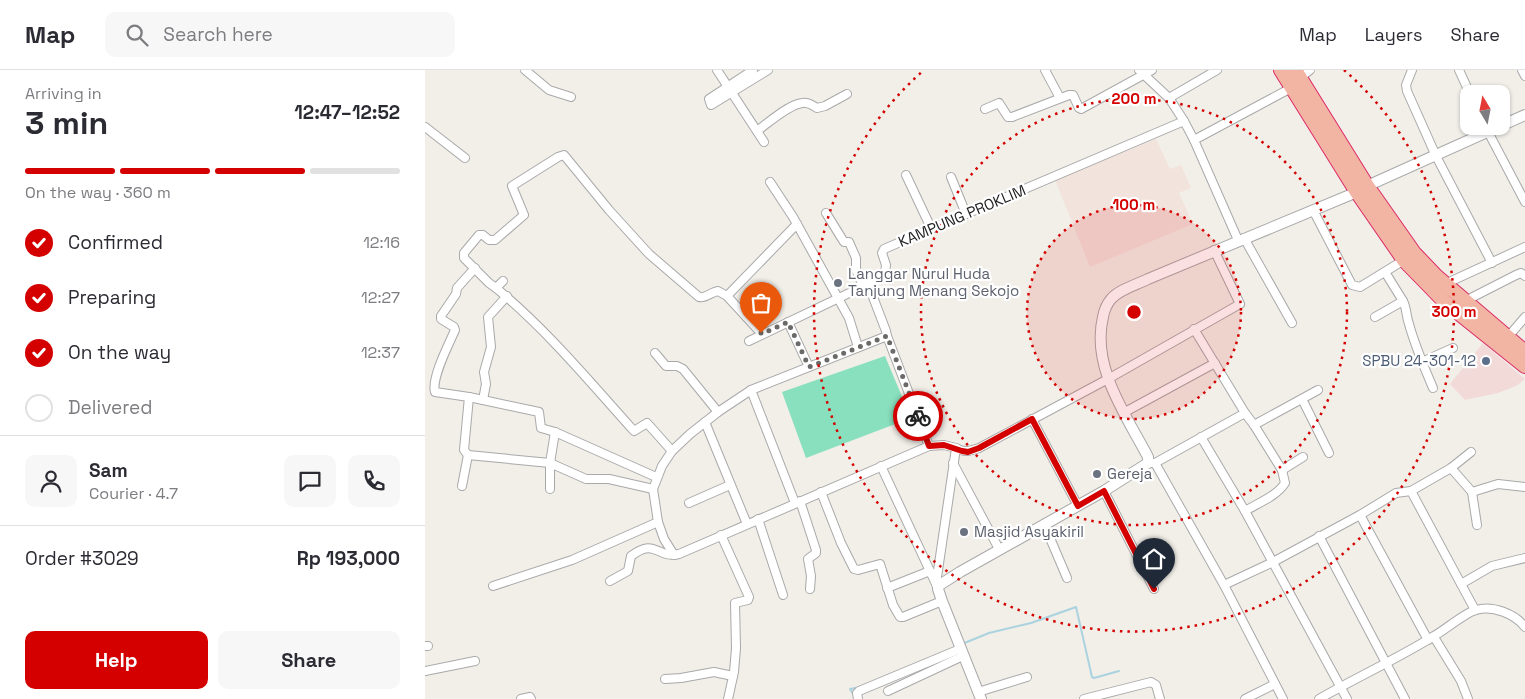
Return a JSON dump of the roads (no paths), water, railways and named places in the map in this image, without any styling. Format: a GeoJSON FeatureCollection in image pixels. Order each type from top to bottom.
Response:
{"type":"FeatureCollection","features":[{"type":"Feature","properties":{"kind":"highway"},"geometry":{"type":"LineString","coordinates":[[1281,70],[1299,76],[1404,260],[1445,302],[1525,366]]}},
{"type":"Feature","properties":{"kind":"highway"},"geometry":{"type":"LineString","coordinates":[[1362,189],[1414,253],[1445,284],[1507,338],[1524,349]]}},
{"type":"Feature","properties":{"kind":"street"},"geometry":{"type":"LineString","coordinates":[[525,70],[549,90],[571,97]]}},
{"type":"Feature","properties":{"kind":"street"},"geometry":{"type":"LineString","coordinates":[[717,70],[764,142]]}},
{"type":"Feature","properties":{"kind":"street"},"geometry":{"type":"LineString","coordinates":[[729,90],[753,70]]}},
{"type":"Feature","properties":{"kind":"street"},"geometry":{"type":"LineString","coordinates":[[729,90],[768,70]]}},
{"type":"Feature","properties":{"kind":"street"},"geometry":{"type":"LineString","coordinates":[[1045,70],[1060,98]]}},
{"type":"Feature","properties":{"kind":"street"},"geometry":{"type":"LineString","coordinates":[[985,109],[999,103],[1008,117],[1012,117],[1072,95],[1079,108],[1083,108],[1141,72],[1152,70]]}},
{"type":"Feature","properties":{"kind":"street"},"geometry":{"type":"LineString","coordinates":[[1169,98],[1217,70]]}},
{"type":"Feature","properties":{"kind":"street"},"geometry":{"type":"LineString","coordinates":[[1412,70],[1406,85],[1407,91],[1436,156],[1492,263]]}},
{"type":"Feature","properties":{"kind":"street"},"geometry":{"type":"LineString","coordinates":[[1459,70],[1466,85]]}},
{"type":"Feature","properties":{"kind":"street"},"geometry":{"type":"LineString","coordinates":[[1522,70],[1525,76]]}},
{"type":"Feature","properties":{"kind":"street"},"geometry":{"type":"LineString","coordinates":[[1141,72],[1169,98],[1184,121],[1241,239],[1292,323]]}},
{"type":"Feature","properties":{"kind":"street"},"geometry":{"type":"LineString","coordinates":[[1194,140],[1299,76]]}},
{"type":"Feature","properties":{"kind":"street"},"geometry":{"type":"LineString","coordinates":[[757,131],[791,107],[802,103],[809,103],[817,108],[825,106],[847,94]]}},
{"type":"Feature","properties":{"kind":"street"},"geometry":{"type":"LineString","coordinates":[[1510,120],[1525,115]]}},
{"type":"Feature","properties":{"kind":"street","name":"KAMPUNG PROKLIM"},"geometry":{"type":"LineString","coordinates":[[749,341],[885,274],[886,266],[882,254],[883,249],[1184,121]]}},
{"type":"Feature","properties":{"kind":"street"},"geometry":{"type":"LineString","coordinates":[[425,127],[465,158]]}},
{"type":"Feature","properties":{"kind":"street"},"geometry":{"type":"LineString","coordinates":[[1283,699],[1224,585],[1151,463],[1108,379],[1101,352],[1102,320],[1109,300],[1118,293],[1214,250],[1362,189],[1436,156],[1475,135]]}},
{"type":"Feature","properties":{"kind":"street"},"geometry":{"type":"LineString","coordinates":[[1489,135],[1525,202]]}},
{"type":"Feature","properties":{"kind":"street"},"geometry":{"type":"LineString","coordinates":[[672,451],[647,422],[634,431],[557,347],[507,296],[489,283],[463,255],[479,235],[483,235],[489,240],[495,240],[524,215],[512,186],[564,155],[609,210],[649,254],[699,297],[703,298],[709,293],[718,291],[727,296],[762,334]]}},
{"type":"Feature","properties":{"kind":"street"},"geometry":{"type":"LineString","coordinates":[[906,175],[931,228]]}},
{"type":"Feature","properties":{"kind":"street"},"geometry":{"type":"LineString","coordinates":[[951,177],[966,214]]}},
{"type":"Feature","properties":{"kind":"street"},"geometry":{"type":"LineString","coordinates":[[770,182],[793,217],[849,318],[858,347]]}},
{"type":"Feature","properties":{"kind":"street"},"geometry":{"type":"LineString","coordinates":[[1313,210],[1352,285],[1360,287],[1404,260]]}},
{"type":"Feature","properties":{"kind":"street"},"geometry":{"type":"LineString","coordinates":[[826,213],[843,242],[849,242],[856,258],[856,270],[866,285],[887,330],[887,336],[929,446]]}},
{"type":"Feature","properties":{"kind":"street"},"geometry":{"type":"LineString","coordinates":[[727,296],[797,224]]}},
{"type":"Feature","properties":{"kind":"street"},"geometry":{"type":"LineString","coordinates":[[1445,284],[1525,247]]}},
{"type":"Feature","properties":{"kind":"street"},"geometry":{"type":"LineString","coordinates":[[610,581],[628,571],[631,556],[647,547],[667,555],[674,555],[929,446],[944,445],[968,452],[979,448],[1108,379],[1240,304],[1214,250]]}},
{"type":"Feature","properties":{"kind":"street"},"geometry":{"type":"LineString","coordinates":[[475,268],[457,288],[456,294],[441,316],[441,319],[454,326],[455,330],[437,373],[434,388],[438,393],[469,397],[539,412],[541,427],[656,477]]}},
{"type":"Feature","properties":{"kind":"street"},"geometry":{"type":"LineString","coordinates":[[1385,272],[1407,309],[1408,322],[1433,388]]}},
{"type":"Feature","properties":{"kind":"street"},"geometry":{"type":"LineString","coordinates":[[1465,301],[1519,274],[1525,276]]}},
{"type":"Feature","properties":{"kind":"street"},"geometry":{"type":"LineString","coordinates":[[496,288],[503,280]]}},
{"type":"Feature","properties":{"kind":"street"},"geometry":{"type":"LineString","coordinates":[[483,400],[486,384],[484,372],[491,347],[489,317],[507,296]]}},
{"type":"Feature","properties":{"kind":"street"},"geometry":{"type":"LineString","coordinates":[[1375,317],[1403,301]]}},
{"type":"Feature","properties":{"kind":"street"},"geometry":{"type":"LineString","coordinates":[[1507,338],[1525,317]]}},
{"type":"Feature","properties":{"kind":"street"},"geometry":{"type":"LineString","coordinates":[[788,322],[809,367]]}},
{"type":"Feature","properties":{"kind":"street"},"geometry":{"type":"LineString","coordinates":[[1194,329],[1282,470],[1285,483],[1281,489],[1245,511]]}},
{"type":"Feature","properties":{"kind":"street"},"geometry":{"type":"LineString","coordinates":[[674,555],[664,539],[658,522],[653,489],[656,477],[672,451],[705,422],[751,390],[887,336]]}},
{"type":"Feature","properties":{"kind":"street"},"geometry":{"type":"LineString","coordinates":[[1422,362],[1453,348]]}},
{"type":"Feature","properties":{"kind":"street"},"geometry":{"type":"LineString","coordinates":[[655,353],[666,366],[677,366],[683,369],[718,412]]}},
{"type":"Feature","properties":{"kind":"street"},"geometry":{"type":"LineString","coordinates":[[1125,412],[1215,363]]}},
{"type":"Feature","properties":{"kind":"street"},"geometry":{"type":"LineString","coordinates":[[751,390],[816,550],[816,553],[809,559],[810,589]]}},
{"type":"Feature","properties":{"kind":"street"},"geometry":{"type":"LineString","coordinates":[[1255,425],[1318,390]]}},
{"type":"Feature","properties":{"kind":"street"},"geometry":{"type":"LineString","coordinates":[[462,486],[467,455],[464,450],[469,397]]}},
{"type":"Feature","properties":{"kind":"street"},"geometry":{"type":"LineString","coordinates":[[1302,399],[1329,453]]}},
{"type":"Feature","properties":{"kind":"street"},"geometry":{"type":"LineString","coordinates":[[937,586],[1151,463],[1245,413]]}},
{"type":"Feature","properties":{"kind":"street"},"geometry":{"type":"LineString","coordinates":[[1032,419],[1078,506]]}},
{"type":"Feature","properties":{"kind":"street"},"geometry":{"type":"LineString","coordinates":[[705,422],[747,524]]}},
{"type":"Feature","properties":{"kind":"street"},"geometry":{"type":"LineString","coordinates":[[550,489],[550,463],[555,432]]}},
{"type":"Feature","properties":{"kind":"street"},"geometry":{"type":"LineString","coordinates":[[1201,437],[1245,511],[1347,699]]}},
{"type":"Feature","properties":{"kind":"street"},"geometry":{"type":"LineString","coordinates":[[937,586],[956,448]]}},
{"type":"Feature","properties":{"kind":"street"},"geometry":{"type":"LineString","coordinates":[[1224,585],[1273,562],[1360,516],[1396,493],[1411,491],[1451,468],[1471,452]]}},
{"type":"Feature","properties":{"kind":"street"},"geometry":{"type":"LineString","coordinates":[[467,455],[550,463],[586,479],[609,479],[653,489]]}},
{"type":"Feature","properties":{"kind":"street"},"geometry":{"type":"LineString","coordinates":[[1282,470],[1303,457]]}},
{"type":"Feature","properties":{"kind":"street"},"geometry":{"type":"LineString","coordinates":[[953,463],[999,549]]}},
{"type":"Feature","properties":{"kind":"street"},"geometry":{"type":"LineString","coordinates":[[881,466],[937,586],[979,696],[1027,677]]}},
{"type":"Feature","properties":{"kind":"street"},"geometry":{"type":"LineString","coordinates":[[1451,468],[1472,492],[1477,525]]}},
{"type":"Feature","properties":{"kind":"street"},"geometry":{"type":"LineString","coordinates":[[1472,492],[1498,484],[1525,488]]}},
{"type":"Feature","properties":{"kind":"street"},"geometry":{"type":"LineString","coordinates":[[689,503],[730,485]]}},
{"type":"Feature","properties":{"kind":"street"},"geometry":{"type":"LineString","coordinates":[[1104,491],[1154,589]]}},
{"type":"Feature","properties":{"kind":"street"},"geometry":{"type":"LineString","coordinates":[[1411,491],[1475,610]]}},
{"type":"Feature","properties":{"kind":"street"},"geometry":{"type":"LineString","coordinates":[[821,492],[841,544],[854,569],[858,570],[879,564],[895,609],[901,618],[942,601]]}},
{"type":"Feature","properties":{"kind":"street"},"geometry":{"type":"LineString","coordinates":[[1360,516],[1431,638],[1461,681],[1468,699]]}},
{"type":"Feature","properties":{"kind":"street"},"geometry":{"type":"LineString","coordinates":[[758,519],[783,595]]}},
{"type":"Feature","properties":{"kind":"street"},"geometry":{"type":"LineString","coordinates":[[493,586],[572,560],[658,522]]}},
{"type":"Feature","properties":{"kind":"street"},"geometry":{"type":"LineString","coordinates":[[1044,524],[1067,578]]}},
{"type":"Feature","properties":{"kind":"street"},"geometry":{"type":"LineString","coordinates":[[721,535],[749,597],[748,600],[735,602],[736,648],[728,699]]}},
{"type":"Feature","properties":{"kind":"street"},"geometry":{"type":"LineString","coordinates":[[1319,536],[1405,699]]}},
{"type":"Feature","properties":{"kind":"street"},"geometry":{"type":"LineString","coordinates":[[1461,584],[1492,566],[1525,558]]}},
{"type":"Feature","properties":{"kind":"street"},"geometry":{"type":"LineString","coordinates":[[887,588],[930,571]]}},
{"type":"Feature","properties":{"kind":"street"},"geometry":{"type":"LineString","coordinates":[[1319,699],[1431,638],[1475,610],[1503,612],[1519,620],[1525,627]]}},
{"type":"Feature","properties":{"kind":"street"},"geometry":{"type":"LineString","coordinates":[[888,691],[960,648]]}},
{"type":"Feature","properties":{"kind":"street"},"geometry":{"type":"LineString","coordinates":[[857,699],[857,693],[861,690],[960,648]]}},
{"type":"Feature","properties":{"kind":"street"},"geometry":{"type":"LineString","coordinates":[[425,671],[475,661]]}},
{"type":"Feature","properties":{"kind":"street"},"geometry":{"type":"LineString","coordinates":[[665,679],[713,672],[733,676]]}},
{"type":"Feature","properties":{"kind":"street"},"geometry":{"type":"LineString","coordinates":[[1084,699],[1151,682],[1155,685],[1160,699]]}},
{"type":"Feature","properties":{"kind":"street"},"geometry":{"type":"LineString","coordinates":[[1245,699],[1275,684]]}},
{"type":"Feature","properties":{"kind":"street"},"geometry":{"type":"LineString","coordinates":[[521,699],[528,697],[531,699]]}},
{"type":"Feature","properties":{"kind":"waterway"},"geometry":{"type":"LineString","coordinates":[[962,644],[989,633],[1031,623],[1076,607],[1092,677],[1119,671]]}},
{"type":"Feature","properties":{"kind":"waterway"},"geometry":{"type":"LineString","coordinates":[[855,697],[850,689],[861,687]]}},
{"type":"Feature","properties":{"kind":"place","name":"Langgar Nurul Huda Tanjung Menang Sekojo"},"geometry":{"type":"Point","coordinates":[838,283]}},
{"type":"Feature","properties":{"kind":"place","name":"SPBU 24-301-12"},"geometry":{"type":"Point","coordinates":[1486,361]}},
{"type":"Feature","properties":{"kind":"place","name":"Gereja"},"geometry":{"type":"Point","coordinates":[1097,474]}},
{"type":"Feature","properties":{"kind":"place","name":"Masjid Asyakiril"},"geometry":{"type":"Point","coordinates":[964,532]}}]}
